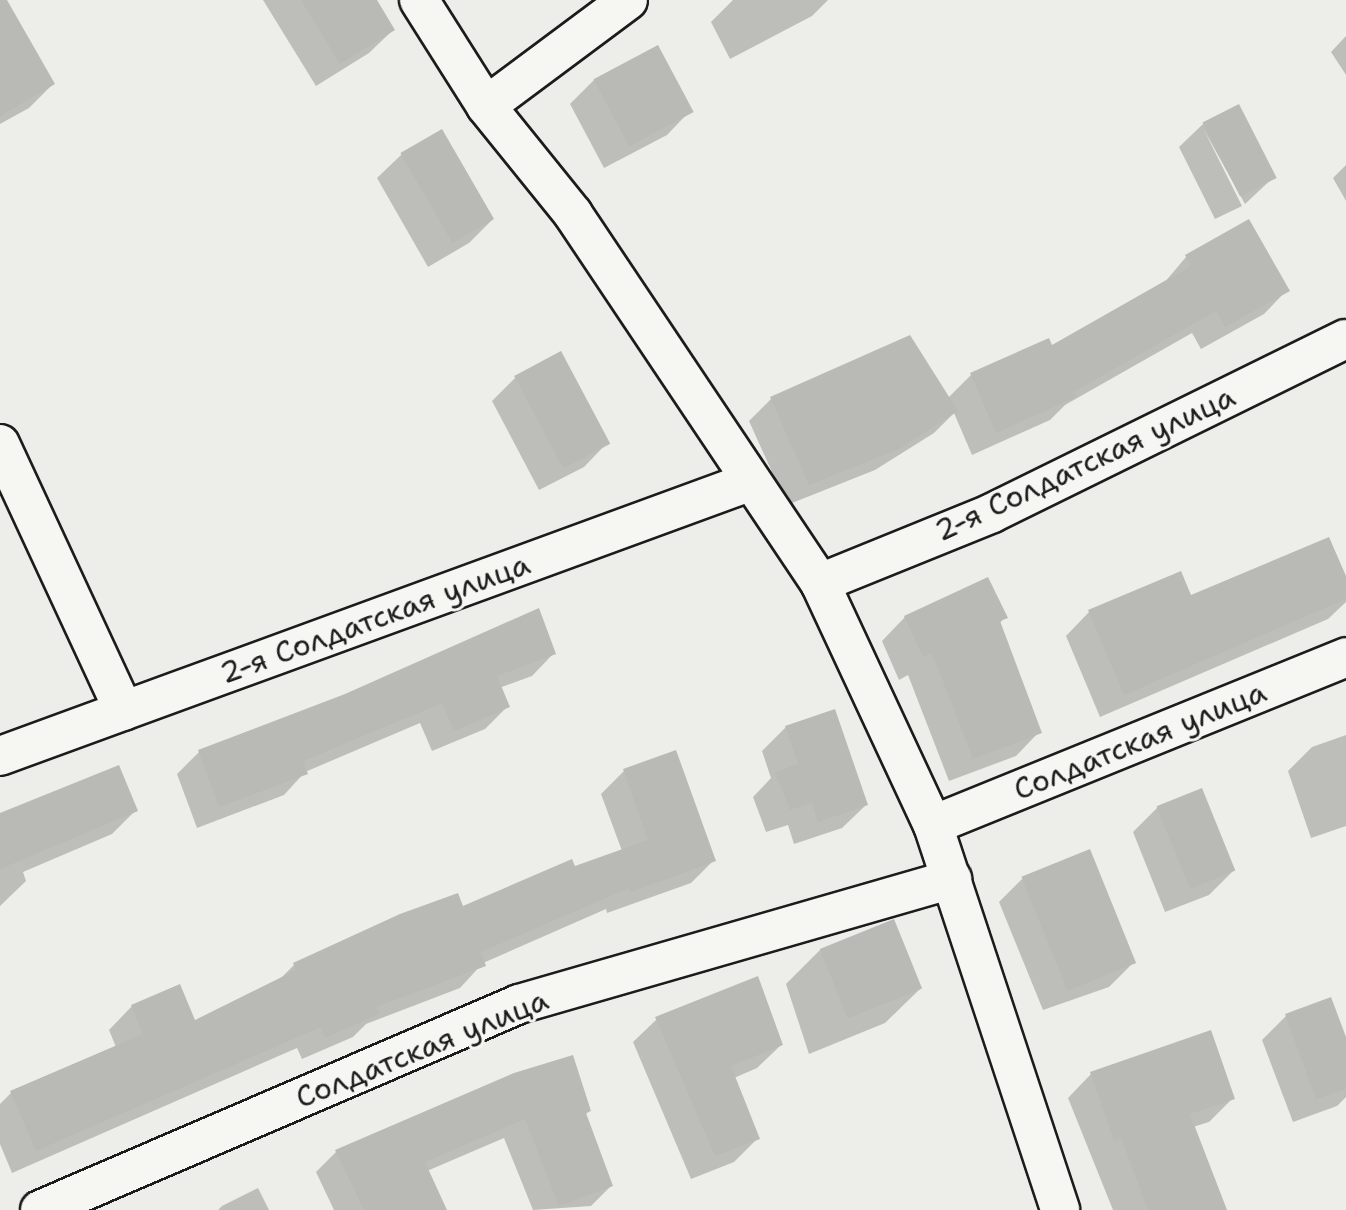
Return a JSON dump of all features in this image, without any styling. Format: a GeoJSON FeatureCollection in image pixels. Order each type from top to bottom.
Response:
{"type":"FeatureCollection","features":[{"type":"Feature","properties":{"kind":"street"},"geometry":{"type":"LineString","coordinates":[[419,0],[486,106],[573,214],[749,482],[820,583],[933,825],[1060,1210]]}},
{"type":"Feature","properties":{"kind":"street"},"geometry":{"type":"LineString","coordinates":[[486,106],[628,0]]}},
{"type":"Feature","properties":{"kind":"street","name":"2-я Солдатская улица"},"geometry":{"type":"LineString","coordinates":[[820,583],[992,513],[1346,339]]}},
{"type":"Feature","properties":{"kind":"street"},"geometry":{"type":"LineString","coordinates":[[0,444],[124,711]]}},
{"type":"Feature","properties":{"kind":"street","name":"2-я Солдатская улица"},"geometry":{"type":"LineString","coordinates":[[0,756],[749,482]]}},
{"type":"Feature","properties":{"kind":"street","name":"Солдатская улица"},"geometry":{"type":"LineString","coordinates":[[933,825],[1346,657]]}},
{"type":"Feature","properties":{"kind":"street","name":"Солдатская улица"},"geometry":{"type":"LineString","coordinates":[[40,1210],[519,1004],[952,879]]}},
{"type":"Feature","properties":{"kind":"building"},"geometry":{"type":"Polygon","coordinates":[[[0,0],[7,0],[55,84],[0,116],[0,0]]]}},
{"type":"Feature","properties":{"kind":"building"},"geometry":{"type":"Polygon","coordinates":[[[301,0],[377,0],[395,30],[340,64],[301,0]]]}},
{"type":"Feature","properties":{"kind":"building"},"geometry":{"type":"Polygon","coordinates":[[[658,45],[694,112],[629,146],[594,79],[658,45]]]}},
{"type":"Feature","properties":{"kind":"building"},"geometry":{"type":"Polygon","coordinates":[[[1239,104],[1277,178],[1240,197],[1202,123],[1239,104]]]}},
{"type":"Feature","properties":{"kind":"building"},"geometry":{"type":"Polygon","coordinates":[[[442,129],[494,219],[452,243],[400,153],[442,129]]]}},
{"type":"Feature","properties":{"kind":"building"},"geometry":{"type":"Polygon","coordinates":[[[1249,219],[1290,291],[1225,327],[1216,311],[1074,392],[1076,397],[996,433],[970,373],[1049,338],[1052,345],[1191,266],[1185,255],[1249,219]]]}},
{"type":"Feature","properties":{"kind":"building"},"geometry":{"type":"Polygon","coordinates":[[[910,335],[958,411],[899,449],[809,485],[770,397],[910,335]]]}},
{"type":"Feature","properties":{"kind":"building"},"geometry":{"type":"Polygon","coordinates":[[[561,351],[610,444],[563,469],[514,376],[561,351]]]}},
{"type":"Feature","properties":{"kind":"building"},"geometry":{"type":"Polygon","coordinates":[[[1329,537],[1346,576],[1346,599],[1124,695],[1088,610],[1181,571],[1191,595],[1329,537]]]}},
{"type":"Feature","properties":{"kind":"building"},"geometry":{"type":"Polygon","coordinates":[[[988,577],[1008,618],[1000,621],[1042,733],[973,759],[932,653],[923,657],[904,616],[988,577]]]}},
{"type":"Feature","properties":{"kind":"building"},"geometry":{"type":"Polygon","coordinates":[[[539,608],[556,654],[497,676],[510,707],[454,731],[442,703],[303,761],[308,774],[219,807],[198,750],[345,694],[539,608]]]}},
{"type":"Feature","properties":{"kind":"building"},"geometry":{"type":"Polygon","coordinates":[[[835,709],[868,805],[818,822],[812,803],[790,810],[775,772],[798,764],[785,726],[835,709]]]}},
{"type":"Feature","properties":{"kind":"building"},"geometry":{"type":"Polygon","coordinates":[[[676,750],[716,861],[631,892],[629,888],[481,952],[486,966],[376,1007],[379,1014],[325,1038],[321,1027],[36,1151],[10,1091],[143,1034],[131,1005],[180,984],[195,1020],[296,970],[293,963],[400,914],[458,893],[463,906],[572,859],[575,866],[648,840],[623,769],[676,750]]]}},
{"type":"Feature","properties":{"kind":"building"},"geometry":{"type":"Polygon","coordinates":[[[119,765],[138,811],[0,869],[0,813],[119,765]]]}},
{"type":"Feature","properties":{"kind":"building"},"geometry":{"type":"Polygon","coordinates":[[[1202,788],[1235,871],[1190,889],[1157,806],[1202,788]]]}},
{"type":"Feature","properties":{"kind":"building"},"geometry":{"type":"Polygon","coordinates":[[[1090,849],[1136,963],[1067,991],[1021,877],[1090,849]]]}},
{"type":"Feature","properties":{"kind":"building"},"geometry":{"type":"Polygon","coordinates":[[[894,919],[922,989],[848,1019],[820,949],[894,919]]]}},
{"type":"Feature","properties":{"kind":"building"},"geometry":{"type":"Polygon","coordinates":[[[758,976],[783,1045],[731,1066],[760,1139],[715,1156],[655,1017],[758,976]]]}},
{"type":"Feature","properties":{"kind":"building"},"geometry":{"type":"Polygon","coordinates":[[[1331,997],[1346,1037],[1346,1089],[1316,1099],[1285,1014],[1331,997]]]}},
{"type":"Feature","properties":{"kind":"building"},"geometry":{"type":"Polygon","coordinates":[[[1211,1030],[1235,1099],[1190,1114],[1227,1210],[1148,1210],[1121,1138],[1114,1141],[1090,1072],[1211,1030]]]}},
{"type":"Feature","properties":{"kind":"building"},"geometry":{"type":"Polygon","coordinates":[[[573,1055],[591,1111],[586,1113],[613,1186],[559,1206],[525,1119],[425,1162],[447,1210],[364,1210],[335,1150],[514,1073],[573,1055]]]}}]}
